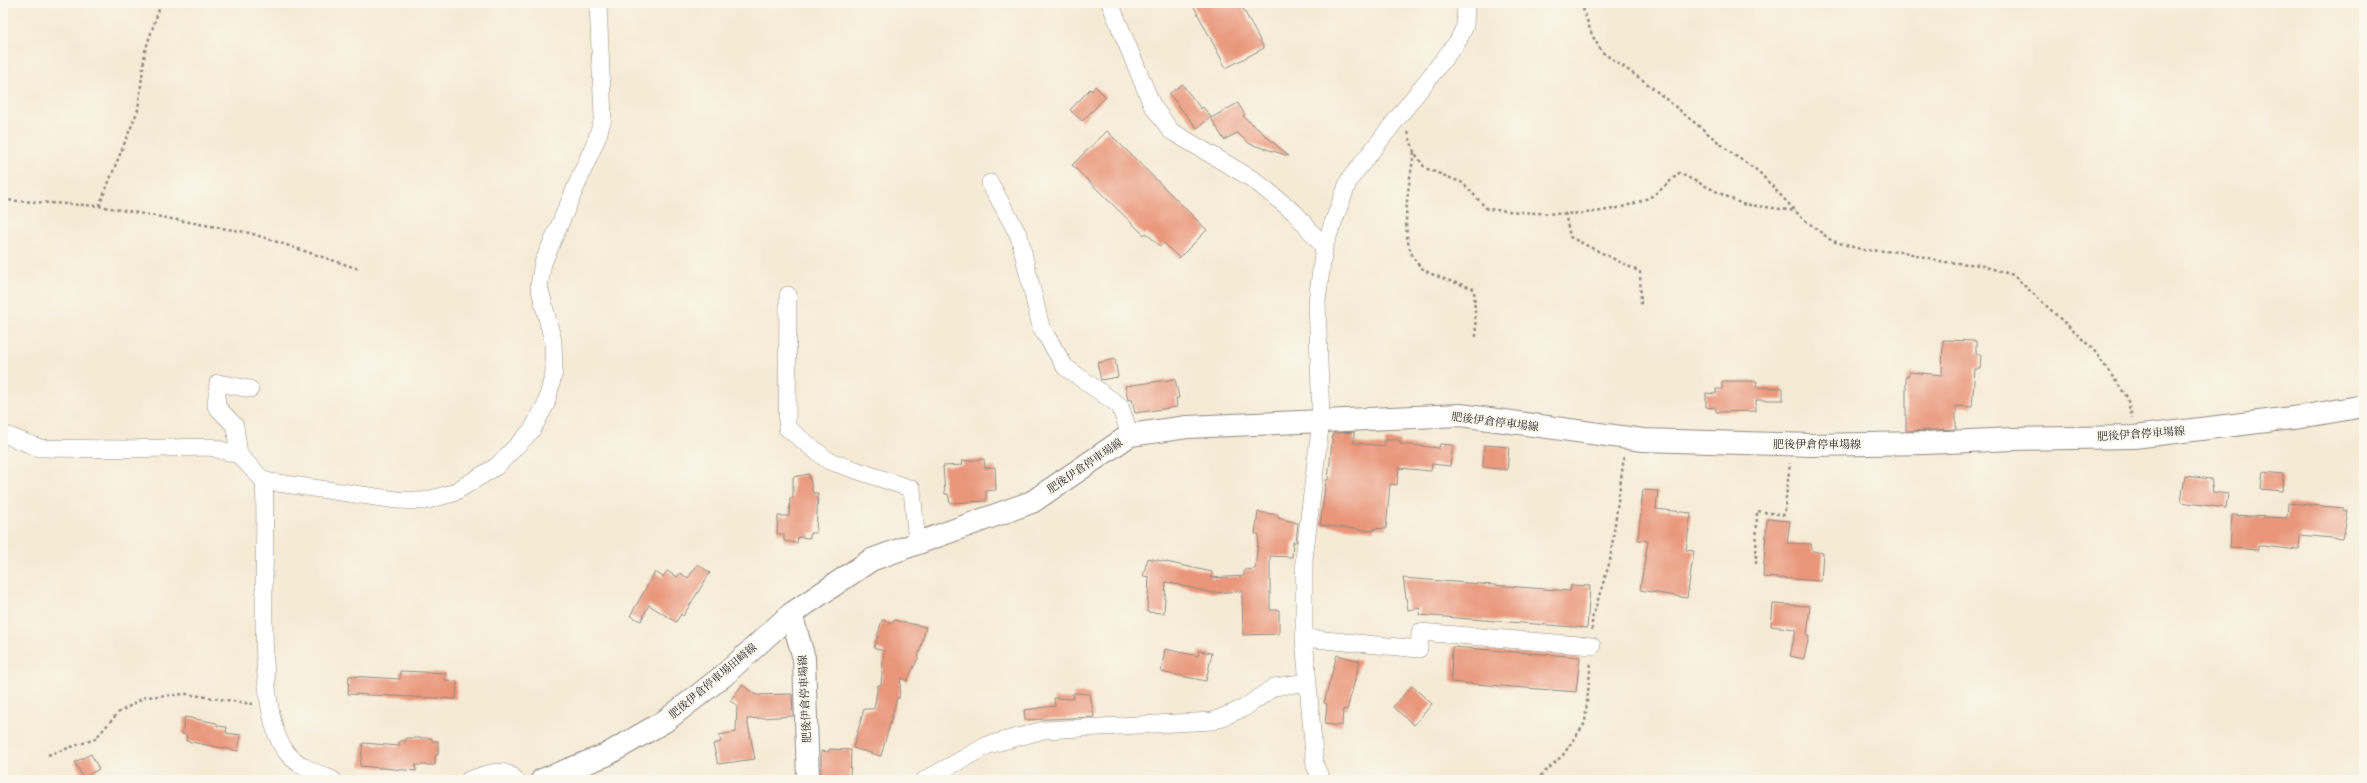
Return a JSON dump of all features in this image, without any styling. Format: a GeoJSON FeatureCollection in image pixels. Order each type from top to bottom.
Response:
{"type":"FeatureCollection","features":[{"type":"Feature","properties":{"kind":"main road","name":"肥後伊倉停車場線"},"geometry":{"type":"LineString","coordinates":[[808,780],[804,658],[791,614],[870,560],[1032,502],[1130,435],[1187,427],[1460,415],[1626,438],[1792,444],[2134,437],[2300,417],[2364,406]]}},
{"type":"Feature","properties":{"kind":"main road","name":"肥後伊倉停車場田崎線"},"geometry":{"type":"LineString","coordinates":[[542,780],[606,755],[665,721],[723,676],[791,614]]}},
{"type":"Feature","properties":{"kind":"street"},"geometry":{"type":"LineString","coordinates":[[3,434],[40,448],[122,450],[210,447],[239,455],[264,481],[397,500],[424,501],[453,493],[497,466],[532,430],[546,404],[554,372],[553,341],[539,286],[543,263],[597,138],[603,118],[598,3]]}},
{"type":"Feature","properties":{"kind":"street"},"geometry":{"type":"LineString","coordinates":[[1110,3],[1152,105],[1171,131],[1254,180],[1295,213],[1324,247]]}},
{"type":"Feature","properties":{"kind":"street"},"geometry":{"type":"LineString","coordinates":[[1322,780],[1315,766],[1304,638],[1304,559],[1321,420],[1317,301],[1324,247],[1349,180],[1458,41],[1465,26],[1466,3]]}},
{"type":"Feature","properties":{"kind":"street"},"geometry":{"type":"LineString","coordinates":[[990,183],[1019,236],[1041,327],[1065,367],[1120,406],[1130,435]]}},
{"type":"Feature","properties":{"kind":"street"},"geometry":{"type":"LineString","coordinates":[[788,295],[787,428],[829,461],[912,489],[917,544]]}},
{"type":"Feature","properties":{"kind":"street"},"geometry":{"type":"LineString","coordinates":[[239,455],[235,426],[216,406],[218,382],[250,389]]}},
{"type":"Feature","properties":{"kind":"street"},"geometry":{"type":"LineString","coordinates":[[264,481],[266,685],[271,720],[285,752],[296,763],[334,780]]}},
{"type":"Feature","properties":{"kind":"street"},"geometry":{"type":"LineString","coordinates":[[1304,638],[1419,649],[1420,632],[1592,646]]}},
{"type":"Feature","properties":{"kind":"street"},"geometry":{"type":"LineString","coordinates":[[925,780],[988,746],[1044,730],[1213,722],[1244,708],[1274,687],[1308,682]]}},
{"type":"Feature","properties":{"kind":"street"},"geometry":{"type":"LineString","coordinates":[[469,780],[501,770],[510,774],[516,780]]}},
{"type":"Feature","properties":{"kind":"path"},"geometry":{"type":"LineString","coordinates":[[99,206],[138,110],[145,51],[161,3]]}},
{"type":"Feature","properties":{"kind":"path"},"geometry":{"type":"LineString","coordinates":[[1581,3],[1592,35],[1602,52],[1644,80],[1734,155],[1758,171],[1796,211],[1832,241],[1864,250],[1904,252],[1944,262],[1980,265],[2014,275],[2093,349],[2127,397],[2132,412],[2134,437]]}},
{"type":"Feature","properties":{"kind":"path"},"geometry":{"type":"LineString","coordinates":[[1402,112],[1414,152],[1426,168],[1463,183],[1487,209],[1566,213],[1604,212],[1649,198],[1679,173],[1742,204],[1796,211]]}},
{"type":"Feature","properties":{"kind":"path"},"geometry":{"type":"LineString","coordinates":[[1414,152],[1406,215],[1409,252],[1425,270],[1474,289],[1476,337]]}},
{"type":"Feature","properties":{"kind":"path"},"geometry":{"type":"LineString","coordinates":[[3,200],[99,206],[250,233],[314,252],[359,269]]}},
{"type":"Feature","properties":{"kind":"path"},"geometry":{"type":"LineString","coordinates":[[1566,213],[1570,237],[1640,272],[1641,307]]}},
{"type":"Feature","properties":{"kind":"path"},"geometry":{"type":"LineString","coordinates":[[1536,780],[1563,756],[1585,723],[1591,683],[1592,619],[1610,561],[1626,438]]}},
{"type":"Feature","properties":{"kind":"path"},"geometry":{"type":"LineString","coordinates":[[1756,564],[1757,511],[1784,515],[1792,444]]}},
{"type":"Feature","properties":{"kind":"path"},"geometry":{"type":"LineString","coordinates":[[48,755],[95,739],[118,714],[145,697],[186,694],[269,706]]}},
{"type":"Feature","properties":{"kind":"building"},"geometry":{"type":"Polygon","coordinates":[[[1192,3],[1240,3],[1264,48],[1226,68],[1192,3]]]}},
{"type":"Feature","properties":{"kind":"building"},"geometry":{"type":"Polygon","coordinates":[[[1182,84],[1201,109],[1203,107],[1211,117],[1197,128],[1169,94],[1182,84]]]}},
{"type":"Feature","properties":{"kind":"building"},"geometry":{"type":"Polygon","coordinates":[[[1095,86],[1106,97],[1082,121],[1070,110],[1090,89],[1092,91],[1095,86]]]}},
{"type":"Feature","properties":{"kind":"building"},"geometry":{"type":"Polygon","coordinates":[[[1238,103],[1245,115],[1243,116],[1289,156],[1250,144],[1237,133],[1224,140],[1211,118],[1238,103]]]}},
{"type":"Feature","properties":{"kind":"building"},"geometry":{"type":"Polygon","coordinates":[[[1107,131],[1207,230],[1179,258],[1164,243],[1160,246],[1146,233],[1144,235],[1072,165],[1107,131]]]}},
{"type":"Feature","properties":{"kind":"building"},"geometry":{"type":"Polygon","coordinates":[[[1943,340],[1976,341],[1976,354],[1981,354],[1980,369],[1975,369],[1972,407],[1956,406],[1956,429],[1906,431],[1906,376],[1909,376],[1909,372],[1942,375],[1943,340]]]}},
{"type":"Feature","properties":{"kind":"building"},"geometry":{"type":"Polygon","coordinates":[[[1115,359],[1118,377],[1101,380],[1097,363],[1115,359]]]}},
{"type":"Feature","properties":{"kind":"building"},"geometry":{"type":"Polygon","coordinates":[[[1175,379],[1179,398],[1176,398],[1177,407],[1135,413],[1132,399],[1128,400],[1125,386],[1175,379]]]}},
{"type":"Feature","properties":{"kind":"building"},"geometry":{"type":"Polygon","coordinates":[[[1722,381],[1757,381],[1756,387],[1783,388],[1783,400],[1756,400],[1756,411],[1716,412],[1716,408],[1706,407],[1706,393],[1716,394],[1716,389],[1722,389],[1722,381]]]}},
{"type":"Feature","properties":{"kind":"building"},"geometry":{"type":"Polygon","coordinates":[[[1354,432],[1354,443],[1385,446],[1385,440],[1400,440],[1400,444],[1439,448],[1440,444],[1453,445],[1450,466],[1432,464],[1431,471],[1399,468],[1397,485],[1390,484],[1386,529],[1374,528],[1374,531],[1320,525],[1326,480],[1328,480],[1333,433],[1354,432]]]}},
{"type":"Feature","properties":{"kind":"building"},"geometry":{"type":"Polygon","coordinates":[[[1484,445],[1509,447],[1507,470],[1483,467],[1484,445]]]}},
{"type":"Feature","properties":{"kind":"building"},"geometry":{"type":"Polygon","coordinates":[[[984,459],[985,468],[995,467],[996,490],[986,491],[986,501],[950,503],[948,494],[945,494],[943,466],[963,465],[962,461],[984,459]]]}},
{"type":"Feature","properties":{"kind":"building"},"geometry":{"type":"Polygon","coordinates":[[[2263,472],[2283,474],[2282,491],[2261,489],[2263,472]]]}},
{"type":"Feature","properties":{"kind":"building"},"geometry":{"type":"Polygon","coordinates":[[[809,474],[813,493],[818,493],[816,533],[810,533],[810,538],[798,537],[797,543],[784,541],[784,534],[777,534],[778,516],[789,516],[790,498],[793,498],[793,477],[809,474]]]}},
{"type":"Feature","properties":{"kind":"building"},"geometry":{"type":"Polygon","coordinates":[[[2185,476],[2211,479],[2213,492],[2228,494],[2226,508],[2181,502],[2185,476]]]}},
{"type":"Feature","properties":{"kind":"building"},"geometry":{"type":"Polygon","coordinates":[[[1643,490],[1658,491],[1656,509],[1691,513],[1686,550],[1694,551],[1687,598],[1640,590],[1648,541],[1638,540],[1643,490]]]}},
{"type":"Feature","properties":{"kind":"building"},"geometry":{"type":"Polygon","coordinates":[[[2288,503],[2344,508],[2344,510],[2348,511],[2343,539],[2300,535],[2299,550],[2262,546],[2258,546],[2258,550],[2230,548],[2232,515],[2287,518],[2288,503]]]}},
{"type":"Feature","properties":{"kind":"building"},"geometry":{"type":"Polygon","coordinates":[[[1258,512],[1278,515],[1278,518],[1298,523],[1296,542],[1293,542],[1292,557],[1270,556],[1270,610],[1279,610],[1279,634],[1243,635],[1242,591],[1213,593],[1166,582],[1164,613],[1147,612],[1149,577],[1143,576],[1148,558],[1212,572],[1211,578],[1244,576],[1244,570],[1255,569],[1259,534],[1255,534],[1258,512]]]}},
{"type":"Feature","properties":{"kind":"building"},"geometry":{"type":"Polygon","coordinates":[[[1767,519],[1790,521],[1787,543],[1811,544],[1813,551],[1823,553],[1821,581],[1763,577],[1767,519]]]}},
{"type":"Feature","properties":{"kind":"building"},"geometry":{"type":"Polygon","coordinates":[[[698,564],[710,573],[683,616],[681,614],[676,622],[649,605],[641,621],[630,616],[655,572],[663,577],[667,571],[677,577],[680,573],[688,578],[698,564]]]}},
{"type":"Feature","properties":{"kind":"building"},"geometry":{"type":"Polygon","coordinates":[[[1403,578],[1570,591],[1571,585],[1590,586],[1587,628],[1419,615],[1420,608],[1408,610],[1403,578]]]}},
{"type":"Feature","properties":{"kind":"building"},"geometry":{"type":"Polygon","coordinates":[[[1773,604],[1810,606],[1807,636],[1809,636],[1804,659],[1790,656],[1796,629],[1771,626],[1773,604]]]}},
{"type":"Feature","properties":{"kind":"building"},"geometry":{"type":"Polygon","coordinates":[[[882,620],[893,623],[894,620],[926,627],[918,658],[907,681],[901,678],[899,698],[897,698],[881,756],[853,748],[864,709],[874,709],[878,685],[881,685],[884,651],[874,648],[882,620]]]}},
{"type":"Feature","properties":{"kind":"building"},"geometry":{"type":"Polygon","coordinates":[[[1452,647],[1580,657],[1576,692],[1451,682],[1452,647]]]}},
{"type":"Feature","properties":{"kind":"building"},"geometry":{"type":"Polygon","coordinates":[[[1165,649],[1198,656],[1199,651],[1212,653],[1206,681],[1161,672],[1165,649]]]}},
{"type":"Feature","properties":{"kind":"building"},"geometry":{"type":"Polygon","coordinates":[[[1337,655],[1360,661],[1347,710],[1343,709],[1342,726],[1325,724],[1327,704],[1324,703],[1337,655]]]}},
{"type":"Feature","properties":{"kind":"building"},"geometry":{"type":"Polygon","coordinates":[[[400,671],[446,673],[445,680],[457,681],[456,699],[348,694],[349,676],[400,679],[400,671]]]}},
{"type":"Feature","properties":{"kind":"building"},"geometry":{"type":"Polygon","coordinates":[[[742,685],[756,695],[792,694],[793,716],[747,719],[755,759],[718,764],[713,744],[721,742],[719,735],[736,732],[737,705],[730,701],[742,685]]]}},
{"type":"Feature","properties":{"kind":"building"},"geometry":{"type":"Polygon","coordinates":[[[1412,686],[1432,704],[1414,725],[1393,707],[1412,686]]]}},
{"type":"Feature","properties":{"kind":"building"},"geometry":{"type":"Polygon","coordinates":[[[1073,693],[1090,694],[1094,717],[1025,720],[1024,710],[1055,706],[1054,698],[1074,699],[1073,693]]]}},
{"type":"Feature","properties":{"kind":"building"},"geometry":{"type":"Polygon","coordinates":[[[185,717],[217,723],[217,726],[227,727],[226,733],[241,735],[238,751],[186,741],[187,735],[182,734],[185,717]]]}},
{"type":"Feature","properties":{"kind":"building"},"geometry":{"type":"Polygon","coordinates":[[[406,738],[432,738],[432,741],[438,741],[438,755],[435,755],[435,765],[415,765],[416,771],[360,766],[363,743],[399,746],[400,741],[406,741],[406,738]]]}},
{"type":"Feature","properties":{"kind":"building"},"geometry":{"type":"Polygon","coordinates":[[[829,749],[851,750],[850,780],[821,780],[821,751],[829,752],[829,749]]]}},
{"type":"Feature","properties":{"kind":"building"},"geometry":{"type":"Polygon","coordinates":[[[91,754],[99,769],[83,778],[75,762],[91,754]]]}}]}
